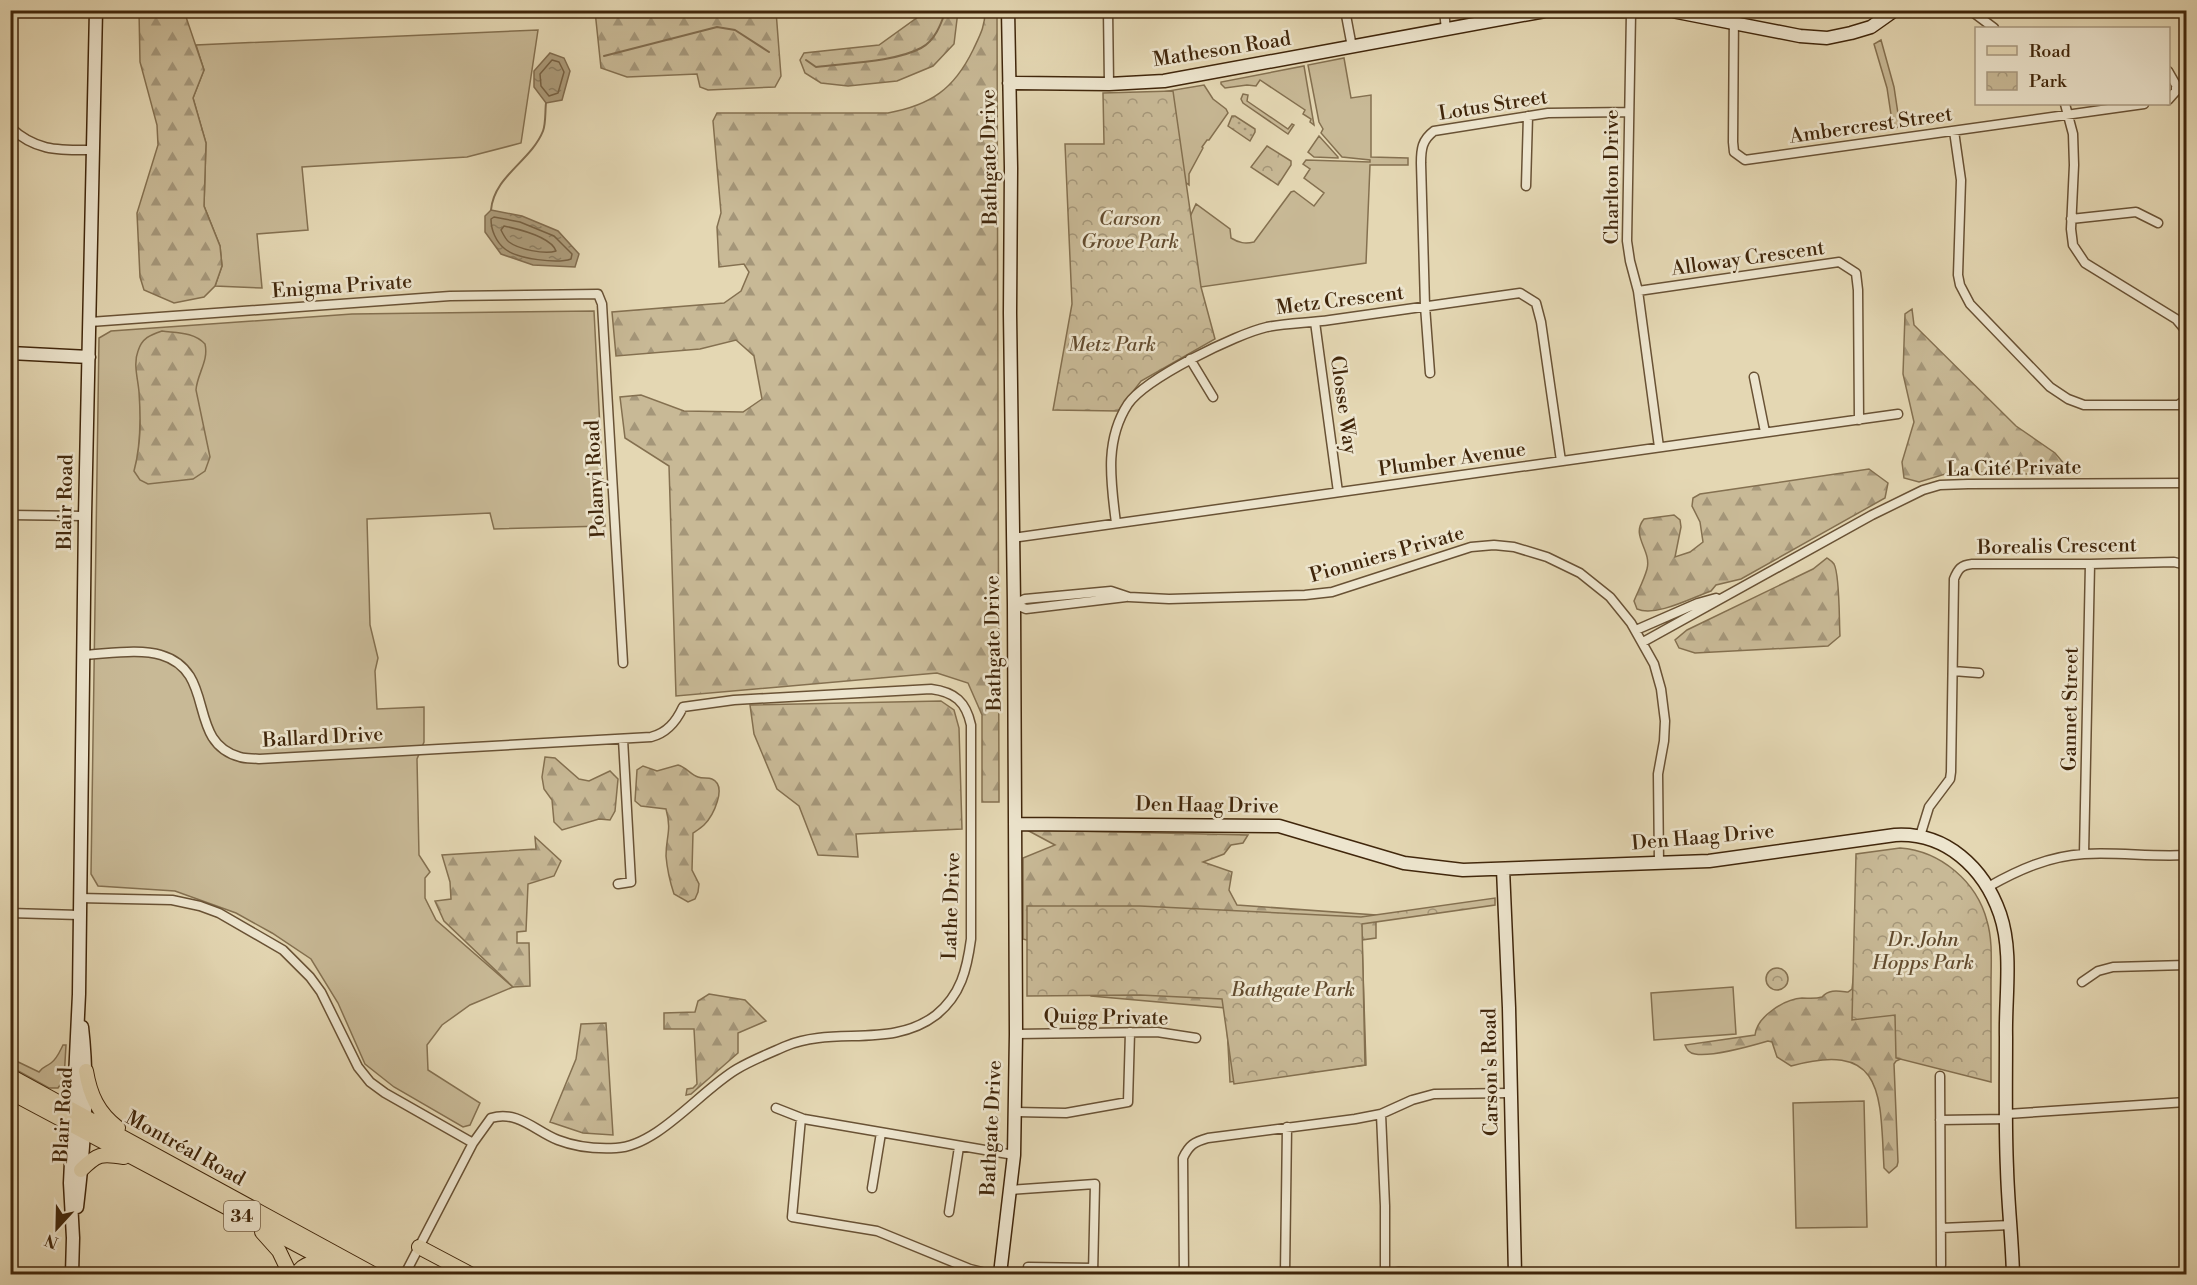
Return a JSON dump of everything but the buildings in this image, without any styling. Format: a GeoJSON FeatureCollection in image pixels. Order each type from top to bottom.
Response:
{"type":"FeatureCollection","features":[{"type":"Feature","properties":{"kind":"main road"},"geometry":{"type":"LineString","coordinates":[[86,1071],[91,1094],[99,1110],[110,1123],[146,1150]]}},
{"type":"Feature","properties":{"kind":"main road","name":"Montréal Road"},"geometry":{"type":"LineString","coordinates":[[10,1076],[373,1275]]}},
{"type":"Feature","properties":{"kind":"main road","name":"Montréal Road"},"geometry":{"type":"LineString","coordinates":[[10,1092],[352,1275]]}},
{"type":"Feature","properties":{"kind":"main road"},"geometry":{"type":"LineString","coordinates":[[81,1170],[100,1155],[132,1158]]}},
{"type":"Feature","properties":{"kind":"main road"},"geometry":{"type":"LineString","coordinates":[[244,1217],[275,1246],[290,1275]]}},
{"type":"Feature","properties":{"kind":"main road"},"geometry":{"type":"LineString","coordinates":[[419,1247],[470,1275]]}},
{"type":"Feature","properties":{"kind":"main road"},"geometry":{"type":"LineString","coordinates":[[297,1275],[304,1265],[330,1263]]}},
{"type":"Feature","properties":{"kind":"street","name":"Blair Road"},"geometry":{"type":"LineString","coordinates":[[72,1275],[73,1238],[81,1170],[78,1129],[79,915],[96,10]]}},
{"type":"Feature","properties":{"kind":"street","name":"Bathgate Drive"},"geometry":{"type":"LineString","coordinates":[[1000,1275],[1014,1155],[1016,1034],[1008,10]]}},
{"type":"Feature","properties":{"kind":"street"},"geometry":{"type":"LineString","coordinates":[[1108,10],[1109,84]]}},
{"type":"Feature","properties":{"kind":"street"},"geometry":{"type":"LineString","coordinates":[[1345,10],[1352,47]]}},
{"type":"Feature","properties":{"kind":"street"},"geometry":{"type":"LineString","coordinates":[[1444,10],[1446,30]]}},
{"type":"Feature","properties":{"kind":"street","name":"Matheson Road"},"geometry":{"type":"LineString","coordinates":[[1009,83],[1109,84],[1164,81],[1545,11],[1631,13],[1672,11],[1734,17],[1800,36],[1827,38],[1870,27],[1895,10]]}},
{"type":"Feature","properties":{"kind":"street"},"geometry":{"type":"LineString","coordinates":[[1970,10],[1993,27]]}},
{"type":"Feature","properties":{"kind":"street","name":"Charlton Drive"},"geometry":{"type":"LineString","coordinates":[[1631,13],[1627,241],[1638,291],[1659,447]]}},
{"type":"Feature","properties":{"kind":"street","name":"Ambercrest Street"},"geometry":{"type":"LineString","coordinates":[[1734,17],[1733,142],[1734,152],[1745,160],[2136,105]]}},
{"type":"Feature","properties":{"kind":"street"},"geometry":{"type":"LineString","coordinates":[[2170,73],[2176,85],[2176,91],[2170,99]]}},
{"type":"Feature","properties":{"kind":"street"},"geometry":{"type":"LineString","coordinates":[[2066,105],[2073,134],[2073,245],[2085,263],[2176,319],[2187,331]]}},
{"type":"Feature","properties":{"kind":"street","name":"Lotus Street"},"geometry":{"type":"LineString","coordinates":[[1430,373],[1425,306],[1421,163],[1421,149],[1425,138],[1434,130],[1548,113],[1629,112]]}},
{"type":"Feature","properties":{"kind":"street"},"geometry":{"type":"LineString","coordinates":[[1526,186],[1528,116]]}},
{"type":"Feature","properties":{"kind":"street"},"geometry":{"type":"LineString","coordinates":[[10,127],[32,143],[50,150],[93,150]]}},
{"type":"Feature","properties":{"kind":"street"},"geometry":{"type":"LineString","coordinates":[[1954,131],[1961,180],[1958,275],[1960,285],[1970,304],[2050,387],[2068,399],[2084,405],[2178,405],[2187,400]]}},
{"type":"Feature","properties":{"kind":"street"},"geometry":{"type":"LineString","coordinates":[[2072,219],[2136,212],[2158,223]]}},
{"type":"Feature","properties":{"kind":"street","name":"Alloway Crescent"},"geometry":{"type":"LineString","coordinates":[[1638,291],[1839,262],[1856,273],[1859,420]]}},
{"type":"Feature","properties":{"kind":"street","name":"Metz Crescent"},"geometry":{"type":"LineString","coordinates":[[1116,523],[1110,458],[1113,439],[1129,404],[1141,390],[1190,359],[1266,327],[1520,293],[1536,303],[1541,322],[1561,461]]}},
{"type":"Feature","properties":{"kind":"street","name":"Enigma Private"},"geometry":{"type":"LineString","coordinates":[[90,322],[443,296],[598,294]]}},
{"type":"Feature","properties":{"kind":"street","name":"Polanyi Road"},"geometry":{"type":"LineString","coordinates":[[598,294],[602,304],[623,663]]}},
{"type":"Feature","properties":{"kind":"street","name":"Closse Way"},"geometry":{"type":"LineString","coordinates":[[1315,322],[1338,492]]}},
{"type":"Feature","properties":{"kind":"street"},"geometry":{"type":"LineString","coordinates":[[10,353],[89,357]]}},
{"type":"Feature","properties":{"kind":"street"},"geometry":{"type":"LineString","coordinates":[[1190,359],[1213,398]]}},
{"type":"Feature","properties":{"kind":"street"},"geometry":{"type":"LineString","coordinates":[[1754,377],[1765,432]]}},
{"type":"Feature","properties":{"kind":"street","name":"Plumber Avenue"},"geometry":{"type":"LineString","coordinates":[[1012,538],[1898,414]]}},
{"type":"Feature","properties":{"kind":"street","name":"La Cité Private"},"geometry":{"type":"LineString","coordinates":[[1643,642],[1872,515],[1923,490],[1940,485],[2187,483]]}},
{"type":"Feature","properties":{"kind":"street"},"geometry":{"type":"LineString","coordinates":[[10,515],[85,516]]}},
{"type":"Feature","properties":{"kind":"street","name":"Pionniers Private"},"geometry":{"type":"LineString","coordinates":[[1014,604],[1025,599],[1111,591],[1129,597],[1169,599],[1318,594],[1352,586],[1466,548],[1504,546],[1540,554],[1580,573],[1610,597],[1636,630],[1650,654],[1659,681],[1664,714],[1664,741],[1658,774],[1659,864]]}},
{"type":"Feature","properties":{"kind":"street","name":"Borealis Crescent"},"geometry":{"type":"LineString","coordinates":[[1920,836],[1929,807],[1950,779],[1954,579],[1958,569],[1964,565],[2174,562],[2187,565]]}},
{"type":"Feature","properties":{"kind":"street","name":"Gannet Street"},"geometry":{"type":"LineString","coordinates":[[2084,854],[2090,564]]}},
{"type":"Feature","properties":{"kind":"street","name":"La Cité Private"},"geometry":{"type":"LineString","coordinates":[[1636,630],[1698,603],[1725,595]]}},
{"type":"Feature","properties":{"kind":"street","name":"Ballard Drive"},"geometry":{"type":"LineString","coordinates":[[83,655],[145,653],[159,654],[174,660],[188,671],[197,687],[206,726],[216,742],[240,757],[282,758],[518,743],[623,739]]}},
{"type":"Feature","properties":{"kind":"street"},"geometry":{"type":"LineString","coordinates":[[1953,671],[1979,673]]}},
{"type":"Feature","properties":{"kind":"street","name":"Lathe Drive"},"geometry":{"type":"LineString","coordinates":[[473,1143],[487,1121],[498,1116],[520,1119],[556,1139],[574,1145],[593,1148],[623,1147],[649,1138],[736,1070],[789,1045],[807,1040],[901,1033],[920,1026],[937,1014],[961,986],[968,967],[971,939],[971,725],[965,706],[959,698],[951,693],[931,689],[724,701],[683,707],[678,716],[661,734],[623,739]]}},
{"type":"Feature","properties":{"kind":"street"},"geometry":{"type":"LineString","coordinates":[[618,884],[631,882],[623,739]]}},
{"type":"Feature","properties":{"kind":"street","name":"Den Haag Drive"},"geometry":{"type":"LineString","coordinates":[[1015,824],[1279,826],[1404,862],[1442,868],[1503,869],[1718,860],[1879,836],[1907,834],[1939,843],[1974,868],[1988,887],[2000,914],[2006,947],[2007,1170],[2013,1275]]}},
{"type":"Feature","properties":{"kind":"street"},"geometry":{"type":"LineString","coordinates":[[1988,887],[2031,865],[2059,857],[2084,854],[2187,855]]}},
{"type":"Feature","properties":{"kind":"street","name":"Carson's Road"},"geometry":{"type":"LineString","coordinates":[[1503,869],[1512,1093],[1515,1275]]}},
{"type":"Feature","properties":{"kind":"street"},"geometry":{"type":"LineString","coordinates":[[80,898],[172,900],[200,906],[219,913],[283,950],[310,977],[321,992],[358,1067],[370,1082],[385,1093],[473,1143],[405,1275]]}},
{"type":"Feature","properties":{"kind":"street"},"geometry":{"type":"LineString","coordinates":[[10,913],[79,915]]}},
{"type":"Feature","properties":{"kind":"street"},"geometry":{"type":"LineString","coordinates":[[2082,982],[2098,970],[2113,967],[2187,965]]}},
{"type":"Feature","properties":{"kind":"street","name":"Blair Road"},"geometry":{"type":"LineString","coordinates":[[78,1113],[86,1071],[79,994]]}},
{"type":"Feature","properties":{"kind":"street"},"geometry":{"type":"LineString","coordinates":[[1015,1112],[1066,1113],[1128,1102],[1130,1032]]}},
{"type":"Feature","properties":{"kind":"street","name":"Quigg Private"},"geometry":{"type":"LineString","coordinates":[[1016,1034],[1157,1032],[1196,1038]]}},
{"type":"Feature","properties":{"kind":"street"},"geometry":{"type":"LineString","coordinates":[[1940,1076],[1941,1265]]}},
{"type":"Feature","properties":{"kind":"street"},"geometry":{"type":"LineString","coordinates":[[1184,1275],[1183,1158],[1194,1142],[1208,1138],[1381,1114],[1412,1100],[1434,1094],[1512,1093]]}},
{"type":"Feature","properties":{"kind":"street"},"geometry":{"type":"LineString","coordinates":[[1940,1120],[2007,1117],[2187,1102]]}},
{"type":"Feature","properties":{"kind":"street"},"geometry":{"type":"LineString","coordinates":[[776,1108],[801,1118],[1014,1155]]}},
{"type":"Feature","properties":{"kind":"street"},"geometry":{"type":"LineString","coordinates":[[1381,1114],[1385,1275],[1399,1272],[1488,1275]]}},
{"type":"Feature","properties":{"kind":"street"},"geometry":{"type":"LineString","coordinates":[[801,1118],[792,1218],[877,1232],[990,1275]]}},
{"type":"Feature","properties":{"kind":"street"},"geometry":{"type":"LineString","coordinates":[[1285,1275],[1287,1127]]}},
{"type":"Feature","properties":{"kind":"street","name":"Blair Road"},"geometry":{"type":"LineString","coordinates":[[73,1238],[69,1183],[78,1129]]}},
{"type":"Feature","properties":{"kind":"street"},"geometry":{"type":"LineString","coordinates":[[873,1188],[881,1133]]}},
{"type":"Feature","properties":{"kind":"street"},"geometry":{"type":"LineString","coordinates":[[950,1212],[959,1147]]}},
{"type":"Feature","properties":{"kind":"street"},"geometry":{"type":"LineString","coordinates":[[1010,1190],[1095,1184],[1093,1271],[1052,1271],[1028,1267]]}},
{"type":"Feature","properties":{"kind":"street"},"geometry":{"type":"LineString","coordinates":[[1941,1228],[2011,1225]]}},
{"type":"Feature","properties":{"kind":"green space"},"geometry":{"type":"Polygon","coordinates":[[[139,11],[184,11],[204,70],[193,98],[206,143],[204,206],[220,246],[222,266],[215,286],[204,297],[174,303],[144,290],[140,277],[137,213],[158,145],[157,125],[140,62],[139,11]]]}},
{"type":"Feature","properties":{"kind":"green space"},"geometry":{"type":"Polygon","coordinates":[[[595,11],[776,11],[781,76],[775,87],[708,90],[700,87],[697,74],[627,77],[601,68],[595,11]]]}},
{"type":"Feature","properties":{"kind":"green space"},"geometry":{"type":"Polygon","coordinates":[[[922,11],[958,11],[954,44],[933,66],[897,81],[848,86],[821,83],[805,73],[800,60],[804,53],[879,45],[922,14],[922,11]]]}},
{"type":"Feature","properties":{"kind":"green space"},"geometry":{"type":"Polygon","coordinates":[[[985,11],[997,11],[999,802],[982,802],[982,715],[968,683],[937,673],[676,696],[669,466],[625,438],[620,397],[641,395],[684,411],[743,412],[762,399],[754,356],[736,340],[700,349],[616,356],[612,312],[724,303],[741,291],[749,272],[744,264],[719,267],[717,227],[721,213],[713,121],[717,113],[888,113],[917,105],[940,93],[966,64],[980,35],[985,11]]]}},
{"type":"Feature","properties":{"kind":"green space"},"geometry":{"type":"Polygon","coordinates":[[[538,30],[521,143],[467,157],[302,167],[308,230],[257,234],[262,288],[215,286],[222,266],[220,246],[204,206],[206,143],[193,98],[204,70],[196,45],[538,30]]]}},
{"type":"Feature","properties":{"kind":"green space"},"geometry":{"type":"Polygon","coordinates":[[[1881,40],[1894,87],[1900,127],[1893,128],[1887,88],[1874,44],[1881,40]]]}},
{"type":"Feature","properties":{"kind":"green space"},"geometry":{"type":"Polygon","coordinates":[[[1344,58],[1351,98],[1371,95],[1371,157],[1408,158],[1408,165],[1370,165],[1366,263],[1194,288],[1188,221],[1196,204],[1230,229],[1231,238],[1242,243],[1254,242],[1291,192],[1294,191],[1314,206],[1324,193],[1304,178],[1310,169],[1303,164],[1306,160],[1370,162],[1370,160],[1342,157],[1321,133],[1323,129],[1319,122],[1308,65],[1344,58]]]}},
{"type":"Feature","properties":{"kind":"green space"},"geometry":{"type":"Polygon","coordinates":[[[1304,66],[1314,125],[1310,122],[1311,119],[1303,114],[1305,110],[1260,80],[1256,86],[1225,88],[1221,84],[1221,82],[1304,66]]]}},
{"type":"Feature","properties":{"kind":"green space"},"geometry":{"type":"Polygon","coordinates":[[[1204,85],[1213,99],[1228,113],[1202,147],[1189,174],[1189,185],[1179,177],[1162,92],[1204,85]]]}},
{"type":"Feature","properties":{"kind":"green space","name":"Carson Grove Park"},"geometry":{"type":"Polygon","coordinates":[[[1173,91],[1201,287],[1215,339],[1141,381],[1118,411],[1053,410],[1072,304],[1065,144],[1104,144],[1103,93],[1173,91]]]}},
{"type":"Feature","properties":{"kind":"green space"},"geometry":{"type":"Polygon","coordinates":[[[1243,94],[1248,95],[1247,101],[1288,129],[1292,124],[1294,125],[1288,134],[1243,103],[1241,99],[1243,94]]]}},
{"type":"Feature","properties":{"kind":"green space"},"geometry":{"type":"Polygon","coordinates":[[[1232,116],[1255,129],[1250,141],[1228,126],[1232,116]]]}},
{"type":"Feature","properties":{"kind":"green space"},"geometry":{"type":"Polygon","coordinates":[[[1319,136],[1338,158],[1314,157],[1308,152],[1319,136]]]}},
{"type":"Feature","properties":{"kind":"green space"},"geometry":{"type":"Polygon","coordinates":[[[1267,146],[1291,161],[1291,165],[1278,185],[1251,167],[1267,146]]]}},
{"type":"Feature","properties":{"kind":"green space"},"geometry":{"type":"Polygon","coordinates":[[[1912,309],[1914,325],[2016,426],[2055,453],[2066,466],[2062,474],[1988,474],[1965,468],[1919,482],[1904,478],[1902,462],[1914,422],[1903,374],[1905,314],[1912,309]]]}},
{"type":"Feature","properties":{"kind":"green space"},"geometry":{"type":"Polygon","coordinates":[[[594,311],[605,526],[494,529],[490,513],[367,519],[370,625],[378,658],[375,671],[377,709],[424,707],[424,742],[417,759],[419,855],[430,872],[425,878],[425,898],[436,920],[513,987],[470,1005],[442,1025],[427,1045],[428,1070],[480,1103],[470,1125],[463,1127],[394,1087],[365,1064],[338,1003],[311,959],[236,913],[175,891],[98,886],[91,874],[99,338],[111,331],[352,314],[594,311]]]}},
{"type":"Feature","properties":{"kind":"green space"},"geometry":{"type":"Polygon","coordinates":[[[162,331],[191,335],[205,344],[204,362],[196,390],[210,457],[205,471],[193,479],[148,484],[140,480],[134,471],[140,422],[136,361],[144,340],[162,331]]]}},
{"type":"Feature","properties":{"kind":"green space"},"geometry":{"type":"Polygon","coordinates":[[[1869,469],[1888,483],[1885,498],[1741,579],[1716,585],[1711,591],[1663,609],[1645,611],[1637,609],[1634,601],[1646,573],[1648,562],[1639,531],[1644,519],[1674,515],[1680,520],[1681,527],[1675,557],[1690,552],[1703,542],[1700,522],[1692,506],[1693,498],[1700,494],[1869,469]]]}},
{"type":"Feature","properties":{"kind":"green space"},"geometry":{"type":"Polygon","coordinates":[[[1827,558],[1832,561],[1836,570],[1840,636],[1828,646],[1695,653],[1679,648],[1675,640],[1687,630],[1813,569],[1827,558]]]}},
{"type":"Feature","properties":{"kind":"green space"},"geometry":{"type":"Polygon","coordinates":[[[941,701],[954,710],[959,728],[962,829],[856,834],[858,857],[818,855],[799,806],[777,789],[754,734],[750,705],[941,701]]]}},
{"type":"Feature","properties":{"kind":"green space"},"geometry":{"type":"Polygon","coordinates":[[[545,757],[555,758],[579,779],[589,781],[610,771],[618,779],[615,811],[610,820],[599,819],[562,830],[554,822],[552,800],[544,789],[542,777],[545,757]]]}},
{"type":"Feature","properties":{"kind":"green space"},"geometry":{"type":"Polygon","coordinates":[[[678,765],[695,776],[712,779],[719,788],[711,815],[704,825],[693,833],[692,870],[699,884],[695,899],[688,902],[674,894],[670,880],[666,856],[669,828],[666,809],[641,806],[635,801],[637,770],[643,766],[657,771],[678,765]]]}},
{"type":"Feature","properties":{"kind":"green space","name":"Bathgate Park"},"geometry":{"type":"Polygon","coordinates":[[[1027,830],[1248,835],[1243,843],[1231,845],[1224,854],[1203,862],[1232,872],[1229,890],[1237,905],[1376,915],[1376,938],[1362,940],[1366,1065],[1230,1082],[1226,1008],[1091,996],[1061,959],[1068,952],[1023,939],[1023,858],[1055,845],[1027,830]]]}},
{"type":"Feature","properties":{"kind":"green space"},"geometry":{"type":"Polygon","coordinates":[[[535,837],[561,861],[554,876],[528,884],[526,931],[517,932],[517,943],[529,943],[530,986],[513,987],[444,921],[435,901],[451,899],[450,882],[442,855],[536,849],[535,837]]]}},
{"type":"Feature","properties":{"kind":"green space","name":"Dr. John Hopps Park"},"geometry":{"type":"Polygon","coordinates":[[[1900,848],[1915,850],[1943,862],[1966,882],[1982,907],[1991,945],[1991,1082],[1896,1058],[1895,1015],[1852,1020],[1856,854],[1900,848]]]}},
{"type":"Feature","properties":{"kind":"green space","name":"Bathgate Park"},"geometry":{"type":"Polygon","coordinates":[[[1495,898],[1495,905],[1362,924],[1365,1065],[1234,1084],[1222,999],[1140,995],[1027,996],[1027,906],[1140,906],[1361,917],[1495,898]]]}},
{"type":"Feature","properties":{"kind":"green space"},"geometry":{"type":"Polygon","coordinates":[[[1856,955],[1880,1010],[1913,1023],[1903,1058],[1894,1064],[1898,1162],[1889,1173],[1884,1168],[1878,1097],[1871,1080],[1861,1068],[1845,1061],[1822,1060],[1791,1066],[1777,1057],[1772,1042],[1768,1041],[1702,1055],[1691,1053],[1685,1045],[1755,1035],[1766,1015],[1780,1005],[1795,999],[1819,998],[1834,991],[1848,992],[1852,989],[1856,955]]]}},
{"type":"Feature","properties":{"kind":"green space"},"geometry":{"type":"Polygon","coordinates":[[[1777,968],[1787,975],[1788,979],[1781,989],[1777,990],[1767,983],[1766,979],[1773,969],[1777,968]]]}},
{"type":"Feature","properties":{"kind":"green space"},"geometry":{"type":"Polygon","coordinates":[[[1733,987],[1736,1034],[1654,1040],[1651,993],[1733,987]]]}},
{"type":"Feature","properties":{"kind":"green space"},"geometry":{"type":"Polygon","coordinates":[[[709,994],[745,1000],[766,1021],[738,1033],[738,1053],[691,1094],[686,1095],[687,1089],[697,1084],[694,1029],[664,1029],[664,1013],[695,1012],[698,1001],[709,994]]]}},
{"type":"Feature","properties":{"kind":"green space"},"geometry":{"type":"Polygon","coordinates":[[[606,1023],[613,1135],[583,1133],[550,1122],[576,1059],[581,1024],[606,1023]]]}},
{"type":"Feature","properties":{"kind":"green space"},"geometry":{"type":"Polygon","coordinates":[[[63,1045],[66,1045],[64,1079],[58,1088],[49,1088],[11,1067],[11,1056],[13,1054],[12,1059],[39,1072],[55,1059],[63,1045]]]}},
{"type":"Feature","properties":{"kind":"green space"},"geometry":{"type":"Polygon","coordinates":[[[1864,1101],[1867,1227],[1796,1228],[1793,1103],[1864,1101]]]}},
{"type":"Feature","properties":{"kind":"water"},"geometry":{"type":"Polygon","coordinates":[[[550,53],[564,58],[570,71],[562,100],[546,103],[534,87],[534,71],[550,53]]]}},
{"type":"Feature","properties":{"kind":"water"},"geometry":{"type":"Polygon","coordinates":[[[491,210],[522,216],[558,231],[579,254],[575,267],[533,265],[501,254],[485,232],[485,216],[491,210]]]}},
{"type":"Feature","properties":{"kind":"waterway"},"geometry":{"type":"LineString","coordinates":[[806,60],[816,67],[884,59],[910,53],[926,45],[934,37],[946,10]]}},
{"type":"Feature","properties":{"kind":"waterway"},"geometry":{"type":"LineString","coordinates":[[604,56],[717,27],[735,30],[769,52]]}},
{"type":"Feature","properties":{"kind":"waterway"},"geometry":{"type":"LineString","coordinates":[[491,210],[499,188],[537,142],[543,131],[546,103]]}},
{"type":"Feature","properties":{"kind":"park label","name":"Metz Park"},"geometry":{"type":"Point","coordinates":[1112,345]}}]}
